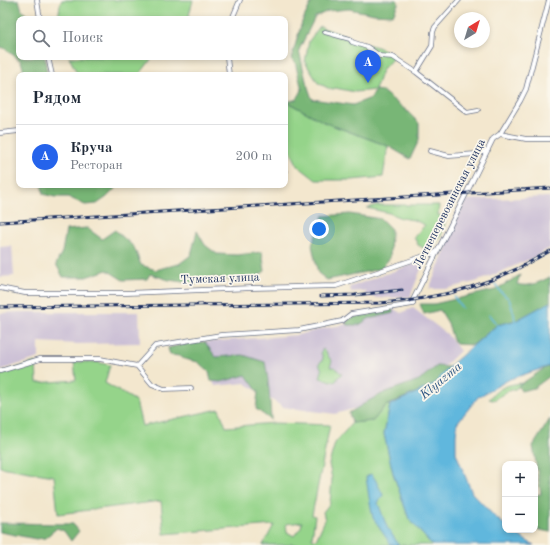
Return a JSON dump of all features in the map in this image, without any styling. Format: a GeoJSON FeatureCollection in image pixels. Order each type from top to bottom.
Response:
{"type":"FeatureCollection","features":[{"type":"Feature","properties":{"kind":"street"},"geometry":{"type":"LineString","coordinates":[[37,0],[40,16]]}},
{"type":"Feature","properties":{"kind":"street"},"geometry":{"type":"LineString","coordinates":[[233,16],[240,0]]}},
{"type":"Feature","properties":{"kind":"street"},"geometry":{"type":"LineString","coordinates":[[416,72],[432,46],[434,27],[458,0]]}},
{"type":"Feature","properties":{"kind":"street","name":"Летнеперевозинская улица"},"geometry":{"type":"LineString","coordinates":[[138,366],[155,346],[221,335],[299,330],[342,321],[351,314],[413,304],[413,300],[436,252],[493,139],[500,134],[526,88],[549,0]]}},
{"type":"Feature","properties":{"kind":"street"},"geometry":{"type":"LineString","coordinates":[[545,19],[550,24]]}},
{"type":"Feature","properties":{"kind":"street"},"geometry":{"type":"LineString","coordinates":[[325,32],[350,39],[352,42],[367,47],[380,56],[393,57],[416,72],[467,112],[478,110]]}},
{"type":"Feature","properties":{"kind":"street"},"geometry":{"type":"LineString","coordinates":[[49,60],[51,72]]}},
{"type":"Feature","properties":{"kind":"street"},"geometry":{"type":"LineString","coordinates":[[227,60],[229,72]]}},
{"type":"Feature","properties":{"kind":"street"},"geometry":{"type":"LineString","coordinates":[[0,133],[16,131]]}},
{"type":"Feature","properties":{"kind":"street"},"geometry":{"type":"LineString","coordinates":[[500,134],[526,139],[550,139]]}},
{"type":"Feature","properties":{"kind":"street"},"geometry":{"type":"LineString","coordinates":[[430,151],[449,156],[476,154],[488,150]]}},
{"type":"Feature","properties":{"kind":"street","name":"Тумская улица"},"geometry":{"type":"LineString","coordinates":[[0,288],[25,293],[127,293],[336,286],[436,252]]}},
{"type":"Feature","properties":{"kind":"street"},"geometry":{"type":"LineString","coordinates":[[0,371],[40,359],[100,359],[138,366],[152,384],[164,389],[191,388]]}},
{"type":"Feature","properties":{"kind":"shaded area"},"geometry":{"type":"Polygon","coordinates":[[[550,197],[550,248],[534,257],[475,282],[445,289],[429,289],[452,234],[452,227],[466,200],[550,197]]]}},
{"type":"Feature","properties":{"kind":"shaded area"},"geometry":{"type":"Polygon","coordinates":[[[12,246],[14,276],[0,277],[0,247],[12,246]]]}},
{"type":"Feature","properties":{"kind":"shaded area"},"geometry":{"type":"Polygon","coordinates":[[[419,262],[423,264],[410,297],[378,298],[366,296],[365,291],[351,292],[350,287],[419,262]]]}},
{"type":"Feature","properties":{"kind":"shaded area"},"geometry":{"type":"Polygon","coordinates":[[[413,308],[447,334],[460,351],[430,380],[385,400],[335,414],[283,407],[245,383],[215,386],[194,343],[297,335],[343,325],[386,312],[393,313],[394,309],[401,313],[413,308]]]}},
{"type":"Feature","properties":{"kind":"shaded area"},"geometry":{"type":"Polygon","coordinates":[[[139,312],[140,343],[78,344],[39,342],[39,358],[0,370],[0,313],[139,312]]]}},
{"type":"Feature","properties":{"kind":"green space"},"geometry":{"type":"Polygon","coordinates":[[[0,0],[19,0],[22,10],[28,16],[16,16],[16,57],[4,48],[0,47],[0,0]]]}},
{"type":"Feature","properties":{"kind":"green space"},"geometry":{"type":"Polygon","coordinates":[[[62,0],[193,0],[189,16],[58,16],[62,0]]]}},
{"type":"Feature","properties":{"kind":"green space"},"geometry":{"type":"Polygon","coordinates":[[[317,0],[397,0],[398,4],[393,15],[374,14],[349,9],[328,11],[315,17],[299,50],[312,99],[353,105],[371,98],[375,90],[382,91],[407,111],[419,123],[419,140],[410,159],[388,146],[326,123],[288,103],[297,99],[302,90],[295,62],[291,59],[302,22],[311,3],[317,0]]]}},
{"type":"Feature","properties":{"kind":"green space"},"geometry":{"type":"Polygon","coordinates":[[[320,26],[347,36],[352,41],[378,47],[394,55],[382,70],[375,90],[355,92],[335,88],[332,90],[318,83],[305,62],[309,41],[320,26]]]}},
{"type":"Feature","properties":{"kind":"green space"},"geometry":{"type":"Polygon","coordinates":[[[20,60],[45,60],[47,72],[24,72],[20,60]]]}},
{"type":"Feature","properties":{"kind":"green space"},"geometry":{"type":"Polygon","coordinates":[[[70,60],[151,60],[141,72],[76,72],[70,60]]]}},
{"type":"Feature","properties":{"kind":"green space"},"geometry":{"type":"Polygon","coordinates":[[[288,103],[326,123],[388,146],[383,177],[352,180],[316,180],[298,166],[289,148],[288,103]]]}},
{"type":"Feature","properties":{"kind":"green space"},"geometry":{"type":"Polygon","coordinates":[[[42,188],[116,188],[97,204],[85,205],[68,197],[55,197],[43,194],[42,188]]]}},
{"type":"Feature","properties":{"kind":"green space"},"geometry":{"type":"Polygon","coordinates":[[[378,205],[439,205],[438,215],[446,217],[441,236],[429,251],[418,245],[414,237],[425,225],[414,220],[401,218],[389,213],[367,208],[378,205]]]}},
{"type":"Feature","properties":{"kind":"green space"},"geometry":{"type":"Polygon","coordinates":[[[350,214],[381,219],[391,229],[390,258],[380,269],[327,280],[318,273],[312,245],[323,216],[350,214]]]}},
{"type":"Feature","properties":{"kind":"green space"},"geometry":{"type":"Polygon","coordinates":[[[87,228],[102,239],[115,230],[134,247],[141,265],[156,270],[179,264],[191,255],[197,231],[205,245],[217,254],[237,255],[262,252],[265,271],[255,278],[230,280],[213,277],[196,284],[169,280],[150,274],[147,279],[123,280],[107,270],[86,277],[63,277],[56,264],[62,252],[66,230],[87,228]]]}},
{"type":"Feature","properties":{"kind":"green space"},"geometry":{"type":"Polygon","coordinates":[[[520,275],[517,284],[521,285],[534,284],[550,277],[550,302],[517,320],[497,325],[473,345],[456,344],[453,340],[448,323],[440,310],[424,314],[420,304],[434,304],[495,290],[520,275]]]}},
{"type":"Feature","properties":{"kind":"green space"},"geometry":{"type":"Polygon","coordinates":[[[391,308],[393,313],[370,318],[359,325],[347,325],[346,323],[354,317],[391,308]]]}},
{"type":"Feature","properties":{"kind":"green space"},"geometry":{"type":"Polygon","coordinates":[[[205,342],[216,357],[243,355],[265,362],[271,420],[256,409],[258,392],[246,375],[221,382],[211,381],[209,372],[198,362],[184,359],[180,356],[170,355],[168,348],[185,344],[205,342]]]}},
{"type":"Feature","properties":{"kind":"green space"},"geometry":{"type":"Polygon","coordinates":[[[323,349],[332,361],[330,367],[334,367],[342,374],[335,382],[320,378],[322,370],[319,364],[323,359],[321,352],[323,349]]]}},
{"type":"Feature","properties":{"kind":"green space"},"geometry":{"type":"Polygon","coordinates":[[[36,362],[37,383],[76,380],[74,362],[96,362],[110,365],[105,383],[136,401],[142,426],[219,409],[226,427],[274,423],[330,425],[312,515],[315,516],[312,538],[316,540],[325,520],[323,512],[330,503],[332,479],[329,464],[335,443],[352,423],[373,421],[385,406],[390,405],[384,434],[393,473],[409,519],[432,545],[263,545],[274,525],[164,534],[161,501],[58,514],[54,476],[0,467],[0,374],[36,362]],[[302,522],[286,524],[287,532],[294,536],[301,527],[302,522]]]}},
{"type":"Feature","properties":{"kind":"green space"},"geometry":{"type":"Polygon","coordinates":[[[437,366],[449,367],[433,385],[385,406],[373,421],[352,423],[349,413],[386,392],[419,380],[437,366]]]}},
{"type":"Feature","properties":{"kind":"green space"},"geometry":{"type":"Polygon","coordinates":[[[550,366],[550,376],[534,388],[521,391],[518,386],[550,366]]]}},
{"type":"Feature","properties":{"kind":"green space"},"geometry":{"type":"Polygon","coordinates":[[[523,383],[496,399],[489,399],[504,387],[523,383]]]}},
{"type":"Feature","properties":{"kind":"green space"},"geometry":{"type":"Polygon","coordinates":[[[550,419],[550,532],[538,530],[538,494],[541,494],[538,476],[538,461],[536,461],[533,446],[550,419]]]}},
{"type":"Feature","properties":{"kind":"green space"},"geometry":{"type":"Polygon","coordinates":[[[0,523],[73,524],[79,531],[71,541],[64,531],[57,528],[45,538],[36,539],[0,532],[0,523]]]}},
{"type":"Feature","properties":{"kind":"water","name":"Klyazma"},"geometry":{"type":"Polygon","coordinates":[[[550,302],[550,366],[510,379],[478,397],[457,423],[456,453],[472,493],[502,523],[502,533],[516,533],[534,545],[432,545],[409,519],[393,473],[384,434],[390,405],[433,385],[453,363],[497,325],[517,320],[550,302]]]}},
{"type":"Feature","properties":{"kind":"water"},"geometry":{"type":"Polygon","coordinates":[[[371,474],[383,495],[378,503],[387,527],[399,545],[391,545],[373,518],[366,477],[371,474]]]}},
{"type":"Feature","properties":{"kind":"waterway"},"geometry":{"type":"LineString","coordinates":[[495,284],[509,299],[515,321]]}},
{"type":"Feature","properties":{"kind":"waterway"},"geometry":{"type":"LineString","coordinates":[[454,297],[462,308]]}},
{"type":"Feature","properties":{"kind":"waterway"},"geometry":{"type":"LineString","coordinates":[[489,315],[498,326]]}},
{"type":"Feature","properties":{"kind":"railway"},"geometry":{"type":"LineString","coordinates":[[0,222],[550,188]]}},
{"type":"Feature","properties":{"kind":"railway"},"geometry":{"type":"LineString","coordinates":[[0,307],[380,303],[413,300],[450,293],[491,280],[517,269],[550,251]]}},
{"type":"Feature","properties":{"kind":"railway"},"geometry":{"type":"LineString","coordinates":[[321,296],[355,295],[402,290]]}},
{"type":"Feature","properties":{"kind":"place","name":"Круча"},"geometry":{"type":"Point","coordinates":[368,83]}}]}
